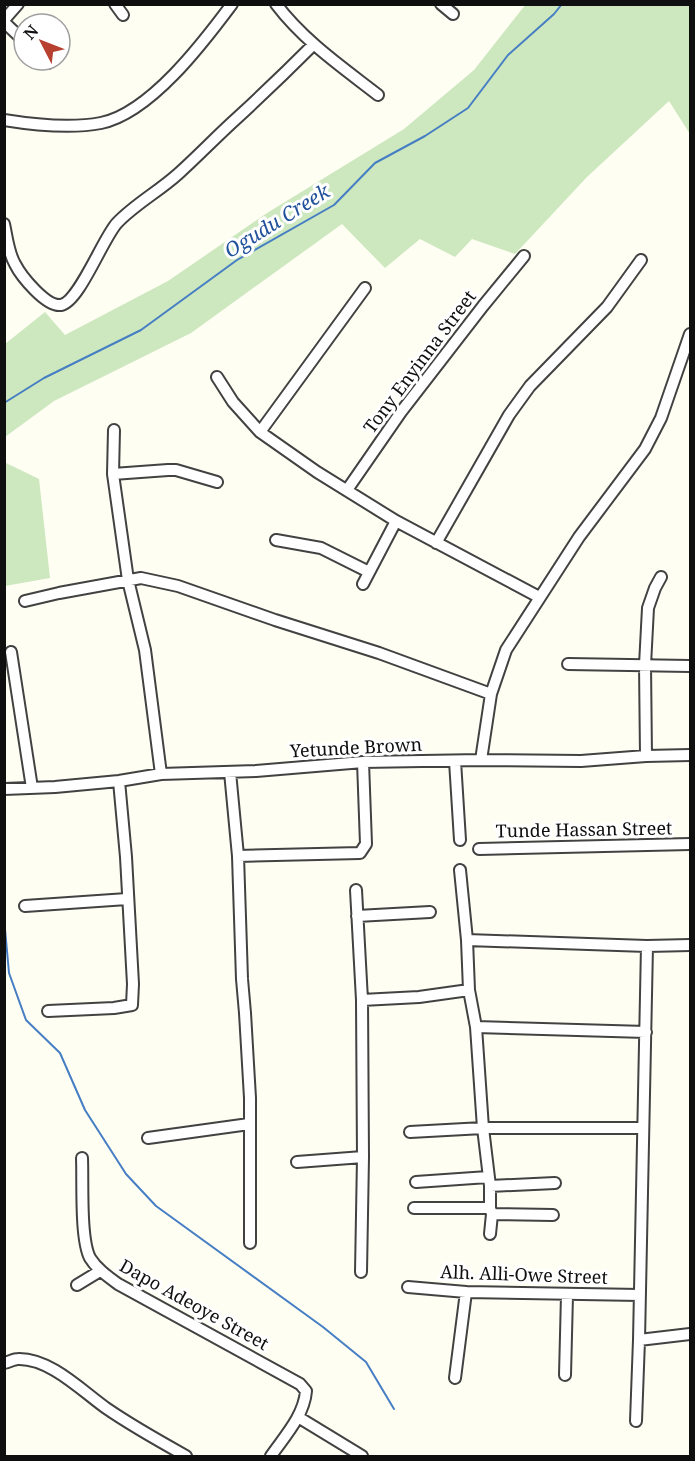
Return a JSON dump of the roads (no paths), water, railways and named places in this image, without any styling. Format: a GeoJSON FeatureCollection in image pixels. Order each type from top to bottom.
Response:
{"type":"FeatureCollection","features":[{"type":"Feature","properties":{"kind":"street"},"geometry":{"type":"LineString","coordinates":[[4,21],[18,4]]}},
{"type":"Feature","properties":{"kind":"street"},"geometry":{"type":"LineString","coordinates":[[114,4],[123,15]]}},
{"type":"Feature","properties":{"kind":"street"},"geometry":{"type":"LineString","coordinates":[[4,120],[50,125],[77,125],[101,123],[120,116],[138,106],[169,78],[191,55],[232,4]]}},
{"type":"Feature","properties":{"kind":"street"},"geometry":{"type":"LineString","coordinates":[[276,4],[313,45],[378,95]]}},
{"type":"Feature","properties":{"kind":"street"},"geometry":{"type":"LineString","coordinates":[[441,4],[453,14]]}},
{"type":"Feature","properties":{"kind":"street"},"geometry":{"type":"LineString","coordinates":[[4,224],[10,252],[21,273],[45,300],[60,305],[64,304],[84,281],[116,224],[176,176],[313,45]]}},
{"type":"Feature","properties":{"kind":"street","name":"Tony Enyinna Street"},"geometry":{"type":"LineString","coordinates":[[347,490],[401,412],[524,256]]}},
{"type":"Feature","properties":{"kind":"street"},"geometry":{"type":"LineString","coordinates":[[436,543],[509,414],[530,386],[607,308],[641,260]]}},
{"type":"Feature","properties":{"kind":"street"},"geometry":{"type":"LineString","coordinates":[[260,432],[365,288]]}},
{"type":"Feature","properties":{"kind":"street"},"geometry":{"type":"LineString","coordinates":[[481,760],[491,694],[506,650],[579,537],[645,449],[661,418],[690,334]]}},
{"type":"Feature","properties":{"kind":"street"},"geometry":{"type":"LineString","coordinates":[[217,377],[233,402],[260,432],[317,472],[396,521],[539,597]]}},
{"type":"Feature","properties":{"kind":"street"},"geometry":{"type":"LineString","coordinates":[[114,430],[113,474],[128,580],[145,650],[161,774]]}},
{"type":"Feature","properties":{"kind":"street"},"geometry":{"type":"LineString","coordinates":[[113,474],[176,470],[217,483]]}},
{"type":"Feature","properties":{"kind":"street"},"geometry":{"type":"LineString","coordinates":[[363,584],[396,521]]}},
{"type":"Feature","properties":{"kind":"street"},"geometry":{"type":"LineString","coordinates":[[276,540],[321,548],[369,572]]}},
{"type":"Feature","properties":{"kind":"street"},"geometry":{"type":"LineString","coordinates":[[646,756],[645,665],[648,608],[661,577]]}},
{"type":"Feature","properties":{"kind":"street"},"geometry":{"type":"LineString","coordinates":[[25,601],[128,580],[141,579],[178,586],[274,620],[379,653],[491,694]]}},
{"type":"Feature","properties":{"kind":"street"},"geometry":{"type":"LineString","coordinates":[[11,652],[28,788]]}},
{"type":"Feature","properties":{"kind":"street"},"geometry":{"type":"LineString","coordinates":[[568,664],[690,666]]}},
{"type":"Feature","properties":{"kind":"street","name":"Yetunde Brown"},"geometry":{"type":"LineString","coordinates":[[4,789],[119,780],[161,774],[230,772],[363,762],[581,761],[690,755]]}},
{"type":"Feature","properties":{"kind":"street"},"geometry":{"type":"LineString","coordinates":[[455,761],[460,840]]}},
{"type":"Feature","properties":{"kind":"street"},"geometry":{"type":"LineString","coordinates":[[238,856],[360,853],[366,844],[363,762]]}},
{"type":"Feature","properties":{"kind":"street"},"geometry":{"type":"LineString","coordinates":[[230,772],[238,856],[242,979],[250,1098],[250,1243]]}},
{"type":"Feature","properties":{"kind":"street"},"geometry":{"type":"LineString","coordinates":[[48,1011],[132,1005],[133,984],[126,857],[119,780]]}},
{"type":"Feature","properties":{"kind":"street","name":"Tunde Hassan Street"},"geometry":{"type":"LineString","coordinates":[[479,849],[690,844]]}},
{"type":"Feature","properties":{"kind":"street"},"geometry":{"type":"LineString","coordinates":[[460,870],[469,990],[476,1027],[489,1182],[490,1234]]}},
{"type":"Feature","properties":{"kind":"street"},"geometry":{"type":"LineString","coordinates":[[356,890],[362,1000],[361,1272]]}},
{"type":"Feature","properties":{"kind":"street"},"geometry":{"type":"LineString","coordinates":[[25,906],[128,899]]}},
{"type":"Feature","properties":{"kind":"street"},"geometry":{"type":"LineString","coordinates":[[357,916],[430,912]]}},
{"type":"Feature","properties":{"kind":"street"},"geometry":{"type":"LineString","coordinates":[[467,940],[647,946],[690,945]]}},
{"type":"Feature","properties":{"kind":"street"},"geometry":{"type":"LineString","coordinates":[[636,1421],[647,946]]}},
{"type":"Feature","properties":{"kind":"street"},"geometry":{"type":"LineString","coordinates":[[362,1000],[419,997],[469,990]]}},
{"type":"Feature","properties":{"kind":"street"},"geometry":{"type":"LineString","coordinates":[[476,1027],[646,1032]]}},
{"type":"Feature","properties":{"kind":"street"},"geometry":{"type":"LineString","coordinates":[[148,1138],[249,1124]]}},
{"type":"Feature","properties":{"kind":"street"},"geometry":{"type":"LineString","coordinates":[[410,1132],[483,1128],[643,1128]]}},
{"type":"Feature","properties":{"kind":"street"},"geometry":{"type":"LineString","coordinates":[[297,1162],[363,1157]]}},
{"type":"Feature","properties":{"kind":"street","name":"Dapo Adeoye Street"},"geometry":{"type":"LineString","coordinates":[[82,1158],[84,1233],[89,1256],[100,1271],[118,1284],[300,1384],[306,1391],[298,1417],[271,1456]]}},
{"type":"Feature","properties":{"kind":"street"},"geometry":{"type":"LineString","coordinates":[[416,1182],[555,1183]]}},
{"type":"Feature","properties":{"kind":"street"},"geometry":{"type":"LineString","coordinates":[[414,1208],[553,1215]]}},
{"type":"Feature","properties":{"kind":"street"},"geometry":{"type":"LineString","coordinates":[[77,1285],[100,1271]]}},
{"type":"Feature","properties":{"kind":"street","name":"Alh. Alli-Owe Street"},"geometry":{"type":"LineString","coordinates":[[408,1287],[466,1292],[640,1295]]}},
{"type":"Feature","properties":{"kind":"street"},"geometry":{"type":"LineString","coordinates":[[455,1378],[466,1292]]}},
{"type":"Feature","properties":{"kind":"street"},"geometry":{"type":"LineString","coordinates":[[565,1375],[567,1295]]}},
{"type":"Feature","properties":{"kind":"street"},"geometry":{"type":"LineString","coordinates":[[639,1340],[690,1334]]}},
{"type":"Feature","properties":{"kind":"street"},"geometry":{"type":"LineString","coordinates":[[4,1363],[18,1359],[36,1362],[61,1373],[106,1408],[186,1456]]}},
{"type":"Feature","properties":{"kind":"street"},"geometry":{"type":"LineString","coordinates":[[298,1417],[362,1456]]}},
{"type":"Feature","properties":{"kind":"waterway","name":"Ogudu Creek"},"geometry":{"type":"LineString","coordinates":[[4,403],[44,378],[141,330],[237,260],[334,205],[375,163],[425,136],[468,108],[508,55],[562,4]]}},
{"type":"Feature","properties":{"kind":"waterway"},"geometry":{"type":"LineString","coordinates":[[4,918],[9,973],[26,1020],[60,1053],[85,1110],[126,1174],[156,1206],[323,1327],[366,1362],[394,1409]]}}]}
